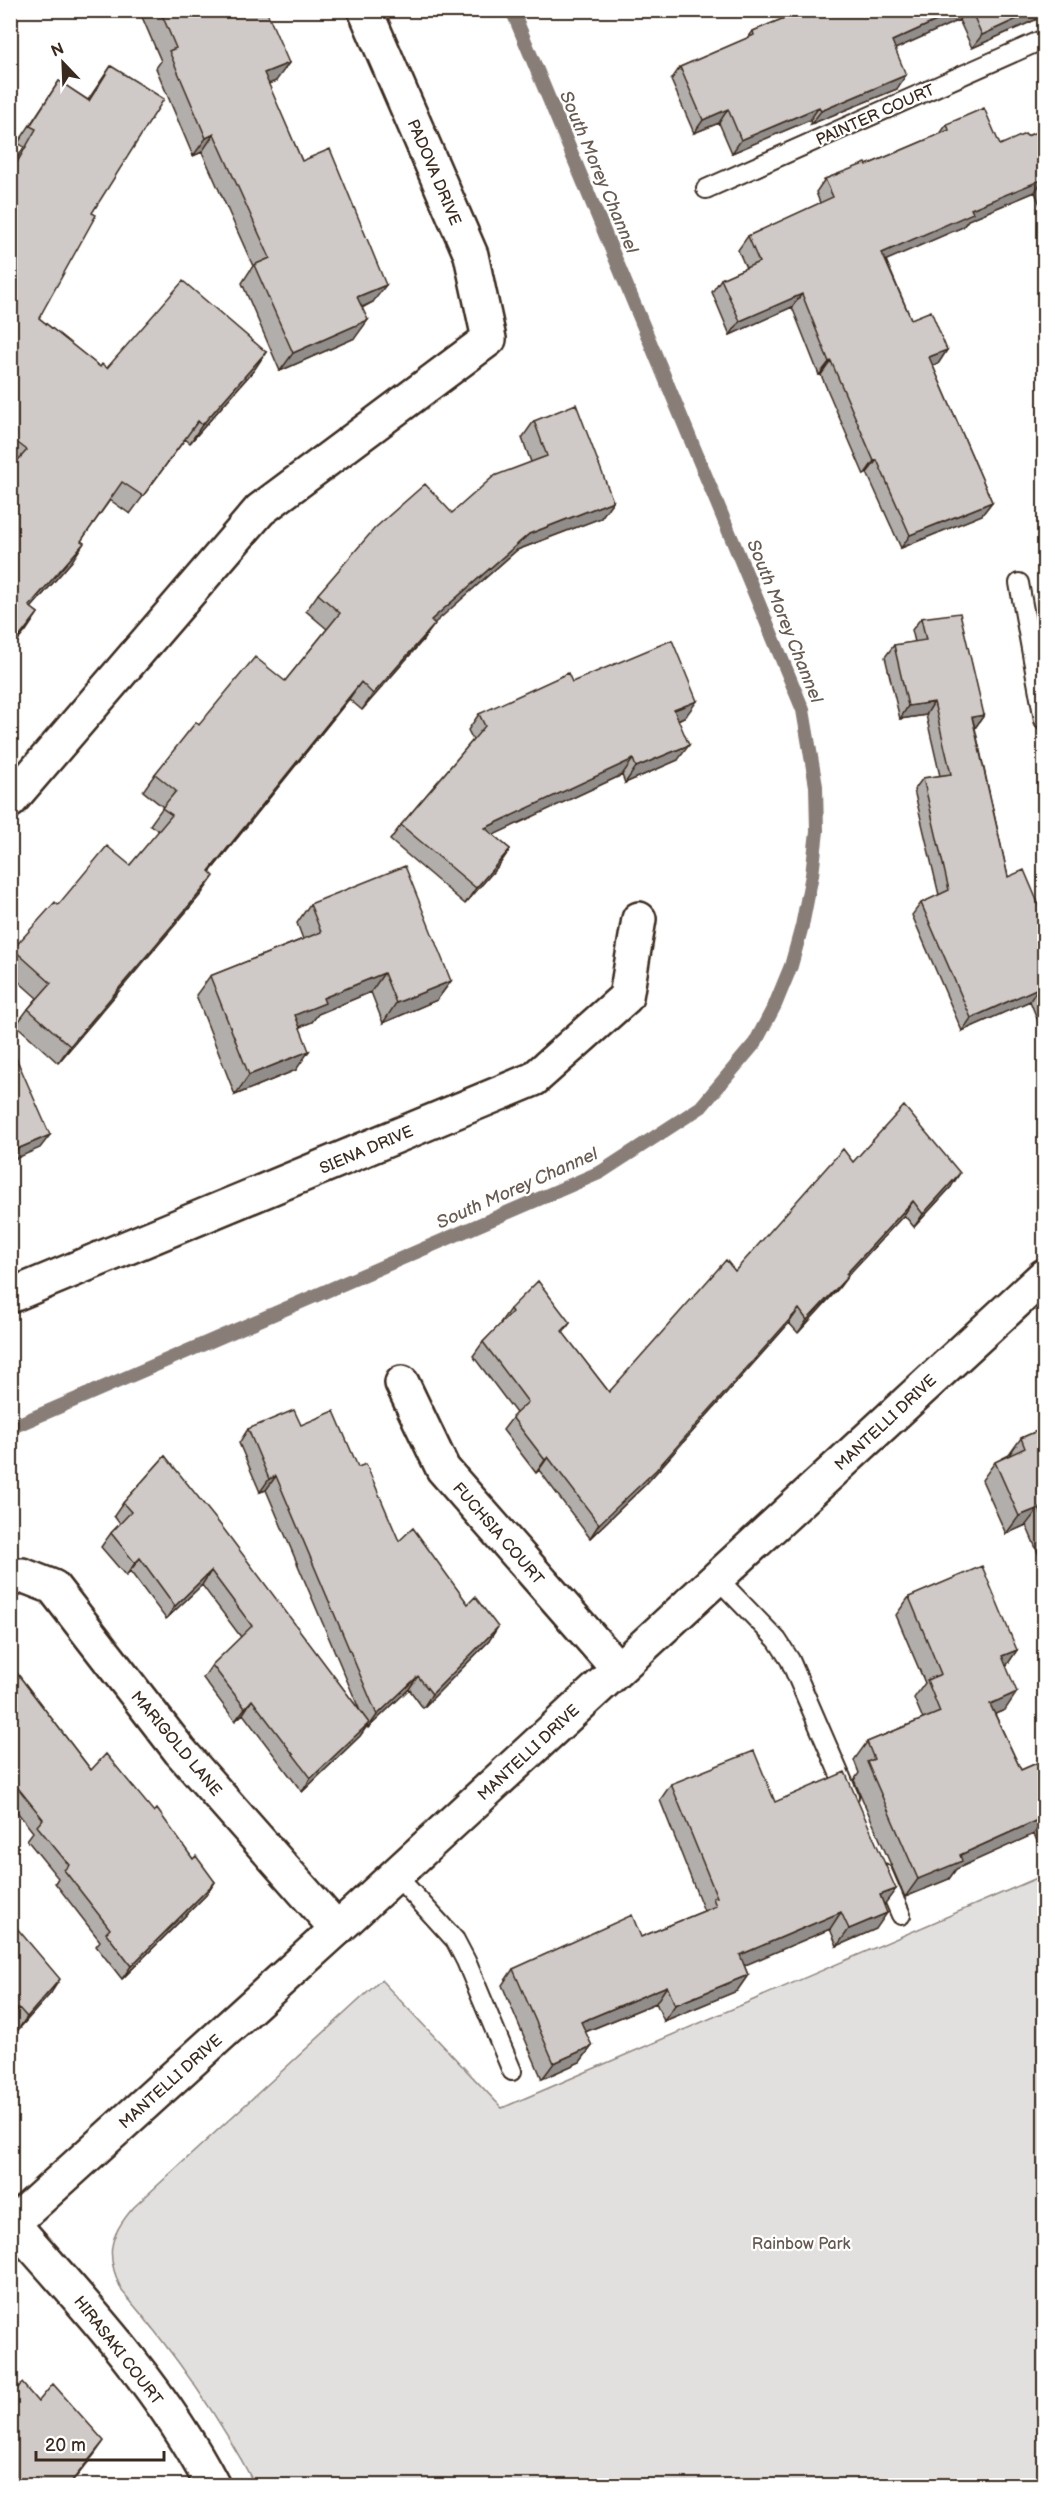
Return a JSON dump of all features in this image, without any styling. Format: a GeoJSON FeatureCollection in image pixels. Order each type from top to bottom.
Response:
{"type":"FeatureCollection","features":[{"type":"Feature","properties":{"kind":"street","name":"PADOVA DRIVE"},"geometry":{"type":"LineString","coordinates":[[10,801],[260,510],[489,339],[471,255],[365,10]]}},
{"type":"Feature","properties":{"kind":"street","name":"SIENA DRIVE"},"geometry":{"type":"LineString","coordinates":[[10,1296],[534,1078],[626,997],[639,919]]}},
{"type":"Feature","properties":{"kind":"street","name":"MANTELLI DRIVE"},"geometry":{"type":"LineString","coordinates":[[11,2224],[337,1929],[1044,1276]]}},
{"type":"Feature","properties":{"kind":"street","name":"FUCHSIA COURT"},"geometry":{"type":"LineString","coordinates":[[402,1383],[443,1469],[618,1669]]}},
{"type":"Feature","properties":{"kind":"street","name":"MARIGOLD LANE"},"geometry":{"type":"LineString","coordinates":[[10,1580],[22,1575],[53,1587],[180,1751],[337,1929]]}},
{"type":"Feature","properties":{"kind":"street","name":"HIRASAKI COURT"},"geometry":{"type":"LineString","coordinates":[[11,2224],[85,2305],[152,2388],[213,2486]]}},
{"type":"Feature","properties":{"kind":"lane","name":"PAINTER COURT"},"geometry":{"type":"LineString","coordinates":[[706,189],[1044,39]]}},
{"type":"Feature","properties":{"kind":"lane"},"geometry":{"type":"LineString","coordinates":[[1019,583],[1044,720]]}},
{"type":"Feature","properties":{"kind":"lane"},"geometry":{"type":"LineString","coordinates":[[716,1577],[777,1640],[790,1660],[855,1809]]}},
{"type":"Feature","properties":{"kind":"lane"},"geometry":{"type":"LineString","coordinates":[[878,1862],[901,1915]]}},
{"type":"Feature","properties":{"kind":"lane"},"geometry":{"type":"LineString","coordinates":[[395,1874],[454,1940],[466,1961],[512,2071]]}},
{"type":"Feature","properties":{"kind":"green space","name":"Rainbow Park"},"geometry":{"type":"Polygon","coordinates":[[[1044,1875],[1044,2485],[255,2485],[226,2434],[194,2385],[122,2291],[113,2267],[112,2247],[119,2227],[134,2207],[381,1980],[502,2108],[1044,1875]]]}},
{"type":"Feature","properties":{"kind":"building"},"geometry":{"type":"Polygon","coordinates":[[[160,10],[266,10],[289,63],[264,73],[302,161],[330,149],[386,285],[357,297],[368,320],[293,353],[254,265],[270,258],[214,134],[206,138],[169,51],[176,48],[160,10]]]}},
{"type":"Feature","properties":{"kind":"building"},"geometry":{"type":"Polygon","coordinates":[[[804,10],[960,10],[892,41],[906,75],[821,111],[819,107],[741,140],[728,109],[703,120],[680,67],[754,35],[753,31],[804,10]]]}},
{"type":"Feature","properties":{"kind":"building"},"geometry":{"type":"Polygon","coordinates":[[[971,10],[1036,10],[982,35],[971,10]]]}},
{"type":"Feature","properties":{"kind":"building"},"geometry":{"type":"Polygon","coordinates":[[[111,66],[164,99],[92,213],[96,215],[39,318],[100,367],[102,364],[107,368],[183,281],[266,352],[202,425],[198,421],[143,496],[122,482],[81,541],[84,543],[29,606],[38,613],[10,649],[10,469],[27,450],[10,437],[10,175],[36,129],[30,126],[59,81],[89,101],[111,66]]]}},
{"type":"Feature","properties":{"kind":"building"},"geometry":{"type":"Polygon","coordinates":[[[984,108],[1000,145],[1044,129],[1044,179],[971,209],[973,213],[882,253],[911,319],[931,311],[947,350],[929,357],[992,502],[910,535],[877,460],[874,461],[831,361],[829,362],[802,294],[740,321],[721,279],[759,262],[748,236],[833,197],[825,179],[866,163],[867,165],[949,130],[947,124],[984,108]]]}},
{"type":"Feature","properties":{"kind":"building"},"geometry":{"type":"Polygon","coordinates":[[[576,404],[613,501],[529,534],[431,620],[435,624],[373,694],[361,682],[209,871],[214,876],[70,1046],[28,1009],[51,983],[13,949],[55,902],[58,905],[107,846],[130,865],[172,815],[162,808],[176,791],[155,774],[196,722],[199,725],[255,657],[285,681],[340,613],[318,594],[375,528],[425,484],[452,513],[494,476],[547,456],[534,421],[576,404]]]}},
{"type":"Feature","properties":{"kind":"building"},"geometry":{"type":"Polygon","coordinates":[[[960,613],[984,715],[972,717],[1008,877],[1024,870],[1044,917],[1044,1004],[1038,988],[971,1018],[921,903],[949,890],[923,778],[951,774],[934,702],[908,706],[894,645],[926,640],[921,618],[960,613]]]}},
{"type":"Feature","properties":{"kind":"building"},"geometry":{"type":"Polygon","coordinates":[[[672,640],[697,701],[674,710],[689,745],[636,767],[633,759],[485,828],[510,849],[476,888],[401,825],[485,726],[479,714],[568,673],[572,682],[672,640]]]}},
{"type":"Feature","properties":{"kind":"building"},"geometry":{"type":"Polygon","coordinates":[[[405,866],[451,981],[396,1003],[384,973],[323,998],[325,1003],[295,1015],[309,1051],[249,1075],[210,976],[321,932],[310,904],[405,866]]]}},
{"type":"Feature","properties":{"kind":"building"},"geometry":{"type":"Polygon","coordinates":[[[10,1044],[50,1135],[10,1152],[10,1044]]]}},
{"type":"Feature","properties":{"kind":"building"},"geometry":{"type":"Polygon","coordinates":[[[904,1106],[960,1173],[923,1214],[913,1201],[807,1320],[799,1309],[656,1470],[599,1524],[548,1457],[545,1460],[512,1417],[528,1402],[483,1342],[512,1312],[510,1309],[538,1281],[570,1323],[562,1331],[609,1392],[726,1260],[735,1271],[843,1149],[853,1162],[904,1106]]]}},
{"type":"Feature","properties":{"kind":"building"},"geometry":{"type":"Polygon","coordinates":[[[294,1410],[301,1425],[334,1411],[358,1467],[366,1464],[399,1541],[413,1528],[468,1604],[475,1597],[498,1627],[432,1694],[418,1676],[377,1715],[276,1476],[269,1479],[248,1429],[294,1410]]]}},
{"type":"Feature","properties":{"kind":"building"},"geometry":{"type":"Polygon","coordinates":[[[1044,1428],[1044,1521],[1039,1508],[1019,1516],[995,1462],[1025,1448],[1021,1438],[1044,1428]]]}},
{"type":"Feature","properties":{"kind":"building"},"geometry":{"type":"Polygon","coordinates":[[[165,1456],[223,1528],[369,1723],[311,1778],[252,1700],[245,1708],[212,1665],[252,1626],[211,1571],[175,1606],[140,1558],[135,1563],[111,1533],[131,1512],[123,1503],[165,1456]]]}},
{"type":"Feature","properties":{"kind":"building"},"geometry":{"type":"Polygon","coordinates":[[[982,1566],[1017,1650],[1002,1656],[1017,1692],[990,1704],[1021,1770],[1044,1760],[1044,1817],[960,1855],[962,1861],[918,1879],[867,1762],[874,1759],[867,1742],[940,1712],[927,1680],[941,1674],[909,1597],[982,1566]]]}},
{"type":"Feature","properties":{"kind":"building"},"geometry":{"type":"Polygon","coordinates":[[[10,1664],[91,1770],[106,1754],[154,1812],[157,1809],[193,1859],[196,1856],[215,1882],[131,1966],[106,1933],[110,1929],[64,1870],[69,1865],[37,1826],[43,1819],[10,1778],[10,1664]]]}},
{"type":"Feature","properties":{"kind":"building"},"geometry":{"type":"Polygon","coordinates":[[[754,1751],[775,1802],[845,1772],[896,1889],[880,1895],[887,1913],[849,1929],[841,1912],[740,1955],[748,1975],[675,2005],[667,1986],[581,2022],[592,2046],[554,2063],[513,1969],[632,1915],[641,1937],[716,1906],[713,1898],[717,1897],[671,1784],[754,1751]]]}},
{"type":"Feature","properties":{"kind":"building"},"geometry":{"type":"Polygon","coordinates":[[[10,1920],[60,1979],[27,2017],[19,2008],[10,2018],[10,1920]]]}},
{"type":"Feature","properties":{"kind":"building"},"geometry":{"type":"Polygon","coordinates":[[[22,2383],[38,2402],[53,2384],[104,2441],[68,2486],[10,2486],[10,2397],[22,2383]]]}},
{"type":"Feature","properties":{"kind":"waterway","name":"South Morey Channel"},"geometry":{"type":"LineString","coordinates":[[10,1428],[601,1172],[701,1107],[755,1043],[775,1005],[791,966],[812,875],[817,831],[816,786],[803,710],[512,10]]}}]}
